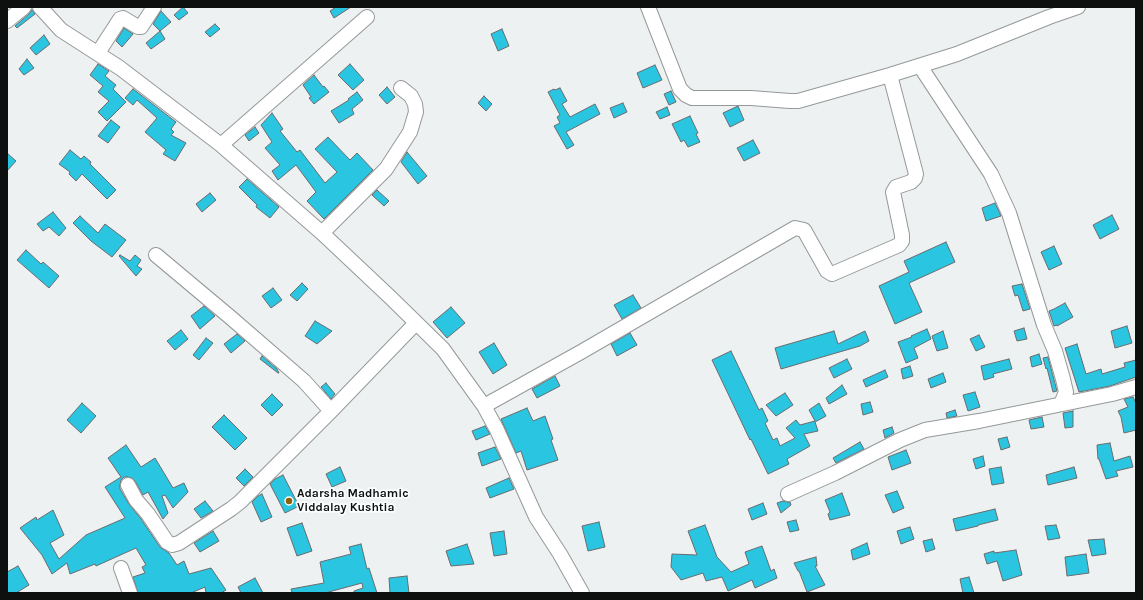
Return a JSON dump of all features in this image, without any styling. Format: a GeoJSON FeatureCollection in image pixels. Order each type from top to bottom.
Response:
{"type":"FeatureCollection","features":[{"type":"Feature","properties":{"kind":"street"},"geometry":{"type":"LineString","coordinates":[[7,21],[24,7]]}},
{"type":"Feature","properties":{"kind":"street"},"geometry":{"type":"LineString","coordinates":[[40,7],[61,30],[120,68],[221,145],[322,233],[443,349],[484,406],[498,430],[536,517],[560,554],[582,593]]}},
{"type":"Feature","properties":{"kind":"street"},"geometry":{"type":"LineString","coordinates":[[98,53],[120,20],[123,18],[138,27],[141,27],[154,7]]}},
{"type":"Feature","properties":{"kind":"street"},"geometry":{"type":"LineString","coordinates":[[648,7],[680,89],[686,95],[692,98],[751,98],[790,102],[890,75],[957,54],[1078,7]]}},
{"type":"Feature","properties":{"kind":"street"},"geometry":{"type":"LineString","coordinates":[[221,145],[367,17]]}},
{"type":"Feature","properties":{"kind":"street"},"geometry":{"type":"LineString","coordinates":[[920,66],[991,174],[1009,213],[1044,325],[1055,351],[1063,379],[1066,392],[1061,404]]}},
{"type":"Feature","properties":{"kind":"street"},"geometry":{"type":"LineString","coordinates":[[484,406],[796,228],[804,230],[827,271],[832,274],[899,245],[902,240],[902,235],[893,192],[896,187],[911,182],[915,178],[916,174],[890,75]]}},
{"type":"Feature","properties":{"kind":"street"},"geometry":{"type":"LineString","coordinates":[[322,233],[386,169],[410,132],[416,112],[415,104],[411,96],[401,88]]}},
{"type":"Feature","properties":{"kind":"street"},"geometry":{"type":"LineString","coordinates":[[156,255],[304,381],[331,411]]}},
{"type":"Feature","properties":{"kind":"street"},"geometry":{"type":"LineString","coordinates":[[128,485],[136,500],[148,514],[166,542],[172,545],[178,543],[231,510],[240,502],[416,323]]}},
{"type":"Feature","properties":{"kind":"street"},"geometry":{"type":"LineString","coordinates":[[788,494],[835,473],[900,440],[925,430],[979,421],[1112,394],[1136,387]]}},
{"type":"Feature","properties":{"kind":"street"},"geometry":{"type":"LineString","coordinates":[[121,568],[130,593]]}},
{"type":"Feature","properties":{"kind":"building"},"geometry":{"type":"Polygon","coordinates":[[[183,7],[188,13],[179,20],[174,15],[183,7]]]}},
{"type":"Feature","properties":{"kind":"building"},"geometry":{"type":"Polygon","coordinates":[[[336,7],[351,7],[334,18],[330,11],[336,7]]]}},
{"type":"Feature","properties":{"kind":"building"},"geometry":{"type":"Polygon","coordinates":[[[32,10],[35,14],[17,28],[15,26],[32,10]]]}},
{"type":"Feature","properties":{"kind":"building"},"geometry":{"type":"Polygon","coordinates":[[[161,11],[171,22],[160,31],[153,24],[161,11]]]}},
{"type":"Feature","properties":{"kind":"building"},"geometry":{"type":"Polygon","coordinates":[[[215,24],[220,29],[210,37],[205,32],[215,24]]]}},
{"type":"Feature","properties":{"kind":"building"},"geometry":{"type":"Polygon","coordinates":[[[124,28],[133,34],[122,47],[116,41],[124,28]]]}},
{"type":"Feature","properties":{"kind":"building"},"geometry":{"type":"Polygon","coordinates":[[[502,29],[509,46],[498,51],[491,34],[502,29]]]}},
{"type":"Feature","properties":{"kind":"building"},"geometry":{"type":"Polygon","coordinates":[[[160,31],[165,39],[151,49],[146,43],[160,31]]]}},
{"type":"Feature","properties":{"kind":"building"},"geometry":{"type":"Polygon","coordinates":[[[44,35],[50,44],[36,55],[30,48],[44,35]]]}},
{"type":"Feature","properties":{"kind":"building"},"geometry":{"type":"Polygon","coordinates":[[[27,59],[34,68],[24,75],[19,69],[27,59]]]}},
{"type":"Feature","properties":{"kind":"building"},"geometry":{"type":"Polygon","coordinates":[[[98,64],[109,71],[105,76],[116,85],[113,89],[126,102],[107,121],[98,112],[109,101],[98,92],[103,86],[90,75],[98,64]]]}},
{"type":"Feature","properties":{"kind":"building"},"geometry":{"type":"Polygon","coordinates":[[[350,64],[364,80],[353,90],[338,75],[350,64]]]}},
{"type":"Feature","properties":{"kind":"building"},"geometry":{"type":"Polygon","coordinates":[[[655,65],[662,80],[643,88],[637,73],[655,65]]]}},
{"type":"Feature","properties":{"kind":"building"},"geometry":{"type":"Polygon","coordinates":[[[314,75],[329,92],[314,104],[309,98],[311,97],[303,85],[314,75]]]}},
{"type":"Feature","properties":{"kind":"building"},"geometry":{"type":"Polygon","coordinates":[[[387,87],[395,97],[387,104],[379,95],[387,87]]]}},
{"type":"Feature","properties":{"kind":"building"},"geometry":{"type":"Polygon","coordinates":[[[560,88],[567,101],[562,104],[570,117],[595,104],[600,114],[566,132],[574,145],[567,149],[554,126],[560,123],[557,117],[560,115],[548,92],[560,88]]]}},
{"type":"Feature","properties":{"kind":"building"},"geometry":{"type":"Polygon","coordinates":[[[133,89],[176,122],[171,129],[174,132],[171,135],[186,143],[175,161],[163,154],[166,150],[145,132],[157,118],[137,100],[133,105],[125,98],[133,89]]]}},
{"type":"Feature","properties":{"kind":"building"},"geometry":{"type":"Polygon","coordinates":[[[671,91],[676,102],[669,105],[664,94],[671,91]]]}},
{"type":"Feature","properties":{"kind":"building"},"geometry":{"type":"Polygon","coordinates":[[[357,92],[363,100],[352,109],[354,114],[339,123],[331,111],[349,100],[348,99],[357,92]]]}},
{"type":"Feature","properties":{"kind":"building"},"geometry":{"type":"Polygon","coordinates":[[[484,96],[492,104],[486,111],[478,103],[484,96]]]}},
{"type":"Feature","properties":{"kind":"building"},"geometry":{"type":"Polygon","coordinates":[[[623,103],[627,112],[614,118],[610,108],[623,103]]]}},
{"type":"Feature","properties":{"kind":"building"},"geometry":{"type":"Polygon","coordinates":[[[738,106],[744,120],[730,127],[723,113],[738,106]]]}},
{"type":"Feature","properties":{"kind":"building"},"geometry":{"type":"Polygon","coordinates":[[[667,107],[670,115],[660,119],[656,112],[667,107]]]}},
{"type":"Feature","properties":{"kind":"building"},"geometry":{"type":"Polygon","coordinates":[[[272,113],[283,129],[280,131],[297,152],[300,150],[325,183],[337,172],[315,149],[328,137],[350,160],[357,153],[373,170],[324,219],[307,201],[316,192],[296,165],[278,180],[272,171],[280,165],[265,148],[272,142],[261,125],[272,113]]]}},
{"type":"Feature","properties":{"kind":"building"},"geometry":{"type":"Polygon","coordinates":[[[690,116],[698,133],[696,134],[700,142],[688,147],[684,140],[681,142],[672,124],[690,116]]]}},
{"type":"Feature","properties":{"kind":"building"},"geometry":{"type":"Polygon","coordinates":[[[111,120],[120,127],[108,143],[98,136],[111,120]]]}},
{"type":"Feature","properties":{"kind":"building"},"geometry":{"type":"Polygon","coordinates":[[[255,127],[259,133],[249,141],[245,135],[255,127]]]}},
{"type":"Feature","properties":{"kind":"building"},"geometry":{"type":"Polygon","coordinates":[[[753,140],[760,153],[744,161],[737,148],[753,140]]]}},
{"type":"Feature","properties":{"kind":"building"},"geometry":{"type":"Polygon","coordinates":[[[70,150],[81,159],[84,156],[91,162],[90,164],[116,190],[107,199],[82,174],[76,181],[69,174],[70,172],[59,164],[70,150]]]}},
{"type":"Feature","properties":{"kind":"building"},"geometry":{"type":"Polygon","coordinates":[[[407,152],[427,176],[418,184],[401,162],[407,152]]]}},
{"type":"Feature","properties":{"kind":"building"},"geometry":{"type":"Polygon","coordinates":[[[7,153],[16,161],[7,171],[7,153]]]}},
{"type":"Feature","properties":{"kind":"building"},"geometry":{"type":"Polygon","coordinates":[[[247,179],[279,207],[270,218],[256,207],[257,205],[239,187],[247,179]]]}},
{"type":"Feature","properties":{"kind":"building"},"geometry":{"type":"Polygon","coordinates":[[[377,190],[389,201],[384,206],[372,195],[377,190]]]}},
{"type":"Feature","properties":{"kind":"building"},"geometry":{"type":"Polygon","coordinates":[[[210,193],[216,200],[202,212],[196,204],[210,193]]]}},
{"type":"Feature","properties":{"kind":"building"},"geometry":{"type":"Polygon","coordinates":[[[995,203],[1001,216],[986,221],[982,208],[995,203]]]}},
{"type":"Feature","properties":{"kind":"building"},"geometry":{"type":"Polygon","coordinates":[[[53,212],[66,228],[59,236],[49,227],[43,231],[37,224],[53,212]]]}},
{"type":"Feature","properties":{"kind":"building"},"geometry":{"type":"Polygon","coordinates":[[[1112,215],[1119,229],[1100,239],[1093,225],[1112,215]]]}},
{"type":"Feature","properties":{"kind":"building"},"geometry":{"type":"Polygon","coordinates":[[[80,216],[98,233],[105,224],[126,240],[112,257],[91,241],[73,223],[80,216]]]}},
{"type":"Feature","properties":{"kind":"building"},"geometry":{"type":"Polygon","coordinates":[[[946,242],[955,262],[909,283],[922,312],[895,324],[879,286],[909,272],[904,261],[946,242]]]}},
{"type":"Feature","properties":{"kind":"building"},"geometry":{"type":"Polygon","coordinates":[[[1054,246],[1062,264],[1049,270],[1041,252],[1054,246]]]}},
{"type":"Feature","properties":{"kind":"building"},"geometry":{"type":"Polygon","coordinates":[[[26,250],[41,264],[43,262],[59,276],[49,288],[17,260],[26,250]]]}},
{"type":"Feature","properties":{"kind":"building"},"geometry":{"type":"Polygon","coordinates":[[[120,255],[130,261],[135,255],[141,260],[137,266],[142,269],[136,276],[119,256],[120,255]]]}},
{"type":"Feature","properties":{"kind":"building"},"geometry":{"type":"Polygon","coordinates":[[[302,283],[308,289],[297,301],[290,295],[302,283]]]}},
{"type":"Feature","properties":{"kind":"building"},"geometry":{"type":"Polygon","coordinates":[[[1022,284],[1030,309],[1023,311],[1018,295],[1015,296],[1012,286],[1022,284]]]}},
{"type":"Feature","properties":{"kind":"building"},"geometry":{"type":"Polygon","coordinates":[[[273,288],[282,300],[271,308],[262,296],[273,288]]]}},
{"type":"Feature","properties":{"kind":"building"},"geometry":{"type":"Polygon","coordinates":[[[633,295],[641,308],[622,319],[614,305],[633,295]]]}},
{"type":"Feature","properties":{"kind":"building"},"geometry":{"type":"Polygon","coordinates":[[[1065,303],[1073,317],[1057,326],[1054,326],[1049,311],[1065,303]]]}},
{"type":"Feature","properties":{"kind":"building"},"geometry":{"type":"Polygon","coordinates":[[[204,306],[215,316],[200,329],[191,316],[204,306]]]}},
{"type":"Feature","properties":{"kind":"building"},"geometry":{"type":"Polygon","coordinates":[[[451,307],[465,323],[447,338],[433,322],[451,307]]]}},
{"type":"Feature","properties":{"kind":"building"},"geometry":{"type":"Polygon","coordinates":[[[315,321],[332,331],[317,344],[305,336],[315,321]]]}},
{"type":"Feature","properties":{"kind":"building"},"geometry":{"type":"Polygon","coordinates":[[[1127,326],[1132,343],[1115,348],[1111,331],[1127,326]]]}},
{"type":"Feature","properties":{"kind":"building"},"geometry":{"type":"Polygon","coordinates":[[[1024,328],[1027,339],[1017,341],[1014,331],[1024,328]]]}},
{"type":"Feature","properties":{"kind":"building"},"geometry":{"type":"Polygon","coordinates":[[[927,329],[931,339],[914,348],[918,358],[906,363],[898,342],[927,329]]]}},
{"type":"Feature","properties":{"kind":"building"},"geometry":{"type":"Polygon","coordinates":[[[181,330],[188,339],[175,350],[167,341],[181,330]]]}},
{"type":"Feature","properties":{"kind":"building"},"geometry":{"type":"Polygon","coordinates":[[[834,331],[838,344],[865,331],[869,341],[860,346],[781,369],[775,348],[834,331]]]}},
{"type":"Feature","properties":{"kind":"building"},"geometry":{"type":"Polygon","coordinates":[[[943,331],[948,348],[937,351],[932,336],[943,331]]]}},
{"type":"Feature","properties":{"kind":"building"},"geometry":{"type":"Polygon","coordinates":[[[630,333],[637,345],[617,356],[611,344],[630,333]]]}},
{"type":"Feature","properties":{"kind":"building"},"geometry":{"type":"Polygon","coordinates":[[[237,334],[245,341],[231,353],[224,344],[237,334]]]}},
{"type":"Feature","properties":{"kind":"building"},"geometry":{"type":"Polygon","coordinates":[[[979,335],[985,347],[976,351],[970,339],[979,335]]]}},
{"type":"Feature","properties":{"kind":"building"},"geometry":{"type":"Polygon","coordinates":[[[206,338],[213,343],[199,360],[193,355],[206,338]]]}},
{"type":"Feature","properties":{"kind":"building"},"geometry":{"type":"Polygon","coordinates":[[[494,343],[507,365],[493,374],[479,352],[494,343]]]}},
{"type":"Feature","properties":{"kind":"building"},"geometry":{"type":"Polygon","coordinates":[[[1077,344],[1086,374],[1101,369],[1102,374],[1125,367],[1124,363],[1136,360],[1136,377],[1110,386],[1079,392],[1065,348],[1077,344]]]}},
{"type":"Feature","properties":{"kind":"building"},"geometry":{"type":"Polygon","coordinates":[[[731,351],[759,410],[762,408],[768,421],[765,423],[773,440],[777,438],[780,446],[795,438],[786,428],[796,420],[800,425],[815,421],[809,410],[819,403],[826,416],[815,422],[818,431],[804,434],[810,446],[787,459],[789,464],[768,474],[712,360],[731,351]]]}},
{"type":"Feature","properties":{"kind":"building"},"geometry":{"type":"Polygon","coordinates":[[[1039,354],[1042,364],[1032,367],[1030,357],[1039,354]]]}},
{"type":"Feature","properties":{"kind":"building"},"geometry":{"type":"Polygon","coordinates":[[[262,356],[277,369],[279,373],[260,359],[262,356]]]}},
{"type":"Feature","properties":{"kind":"building"},"geometry":{"type":"Polygon","coordinates":[[[1048,357],[1057,391],[1053,392],[1043,358],[1048,357]]]}},
{"type":"Feature","properties":{"kind":"building"},"geometry":{"type":"Polygon","coordinates":[[[847,359],[852,369],[834,378],[829,368],[847,359]]]}},
{"type":"Feature","properties":{"kind":"building"},"geometry":{"type":"Polygon","coordinates":[[[1009,359],[1012,369],[993,374],[994,377],[984,380],[981,366],[1009,359]]]}},
{"type":"Feature","properties":{"kind":"building"},"geometry":{"type":"Polygon","coordinates":[[[910,366],[913,376],[903,379],[901,369],[910,366]]]}},
{"type":"Feature","properties":{"kind":"building"},"geometry":{"type":"Polygon","coordinates":[[[885,370],[888,377],[866,387],[863,380],[885,370]]]}},
{"type":"Feature","properties":{"kind":"building"},"geometry":{"type":"Polygon","coordinates":[[[943,373],[946,382],[931,388],[928,379],[943,373]]]}},
{"type":"Feature","properties":{"kind":"building"},"geometry":{"type":"Polygon","coordinates":[[[555,376],[560,386],[537,398],[532,389],[555,376]]]}},
{"type":"Feature","properties":{"kind":"building"},"geometry":{"type":"Polygon","coordinates":[[[326,383],[335,394],[331,399],[321,387],[326,383]]]}},
{"type":"Feature","properties":{"kind":"building"},"geometry":{"type":"Polygon","coordinates":[[[842,385],[847,394],[829,404],[826,398],[842,385]]]}},
{"type":"Feature","properties":{"kind":"building"},"geometry":{"type":"Polygon","coordinates":[[[975,392],[980,407],[968,411],[963,395],[975,392]]]}},
{"type":"Feature","properties":{"kind":"building"},"geometry":{"type":"Polygon","coordinates":[[[785,393],[793,405],[776,416],[766,405],[785,393]]]}},
{"type":"Feature","properties":{"kind":"building"},"geometry":{"type":"Polygon","coordinates":[[[272,394],[283,405],[272,416],[261,405],[272,394]]]}},
{"type":"Feature","properties":{"kind":"building"},"geometry":{"type":"Polygon","coordinates":[[[1133,397],[1136,403],[1136,430],[1124,433],[1121,417],[1118,411],[1128,407],[1124,399],[1133,397]]]}},
{"type":"Feature","properties":{"kind":"building"},"geometry":{"type":"Polygon","coordinates":[[[870,402],[873,412],[863,415],[861,404],[870,402]]]}},
{"type":"Feature","properties":{"kind":"building"},"geometry":{"type":"Polygon","coordinates":[[[82,403],[96,416],[81,433],[67,420],[82,403]]]}},
{"type":"Feature","properties":{"kind":"building"},"geometry":{"type":"Polygon","coordinates":[[[527,408],[533,421],[545,416],[558,460],[527,470],[521,451],[516,453],[501,419],[527,408]]]}},
{"type":"Feature","properties":{"kind":"building"},"geometry":{"type":"Polygon","coordinates":[[[955,410],[957,416],[947,418],[946,413],[955,410]]]}},
{"type":"Feature","properties":{"kind":"building"},"geometry":{"type":"Polygon","coordinates":[[[1073,411],[1073,427],[1065,428],[1063,413],[1073,411]]]}},
{"type":"Feature","properties":{"kind":"building"},"geometry":{"type":"Polygon","coordinates":[[[224,415],[247,438],[235,450],[212,427],[224,415]]]}},
{"type":"Feature","properties":{"kind":"building"},"geometry":{"type":"Polygon","coordinates":[[[1042,417],[1044,427],[1031,429],[1029,420],[1042,417]]]}},
{"type":"Feature","properties":{"kind":"building"},"geometry":{"type":"Polygon","coordinates":[[[485,426],[490,434],[476,440],[472,431],[485,426]]]}},
{"type":"Feature","properties":{"kind":"building"},"geometry":{"type":"Polygon","coordinates":[[[892,427],[894,433],[885,438],[883,430],[892,427]]]}},
{"type":"Feature","properties":{"kind":"building"},"geometry":{"type":"Polygon","coordinates":[[[1007,437],[1010,447],[1001,450],[998,439],[1007,437]]]}},
{"type":"Feature","properties":{"kind":"building"},"geometry":{"type":"Polygon","coordinates":[[[860,442],[864,449],[836,463],[833,458],[860,442]]]}},
{"type":"Feature","properties":{"kind":"building"},"geometry":{"type":"Polygon","coordinates":[[[1110,443],[1114,461],[1130,456],[1133,467],[1116,471],[1118,476],[1106,479],[1098,459],[1097,445],[1110,443]]]}},
{"type":"Feature","properties":{"kind":"building"},"geometry":{"type":"Polygon","coordinates":[[[126,445],[141,467],[155,458],[173,488],[184,483],[188,492],[173,508],[165,495],[162,496],[168,513],[163,519],[148,492],[143,495],[132,478],[124,477],[121,480],[120,489],[129,504],[160,547],[169,553],[177,565],[184,561],[189,574],[211,568],[226,590],[221,593],[206,593],[205,587],[191,593],[138,593],[133,577],[145,573],[142,567],[146,565],[136,548],[96,566],[95,564],[70,574],[67,563],[52,574],[42,555],[20,528],[36,517],[37,520],[53,510],[64,535],[50,543],[59,559],[86,535],[125,518],[105,487],[121,477],[108,458],[126,445]]]}},
{"type":"Feature","properties":{"kind":"building"},"geometry":{"type":"Polygon","coordinates":[[[495,447],[501,459],[482,466],[478,453],[495,447]]]}},
{"type":"Feature","properties":{"kind":"building"},"geometry":{"type":"Polygon","coordinates":[[[906,450],[911,463],[892,470],[888,457],[906,450]]]}},
{"type":"Feature","properties":{"kind":"building"},"geometry":{"type":"Polygon","coordinates":[[[983,456],[985,466],[976,469],[973,459],[983,456]]]}},
{"type":"Feature","properties":{"kind":"building"},"geometry":{"type":"Polygon","coordinates":[[[340,467],[346,481],[332,487],[326,474],[340,467]]]}},
{"type":"Feature","properties":{"kind":"building"},"geometry":{"type":"Polygon","coordinates":[[[1001,467],[1004,483],[992,485],[989,469],[1001,467]]]}},
{"type":"Feature","properties":{"kind":"building"},"geometry":{"type":"Polygon","coordinates":[[[1074,467],[1077,478],[1048,485],[1046,475],[1074,467]]]}},
{"type":"Feature","properties":{"kind":"building"},"geometry":{"type":"Polygon","coordinates":[[[245,469],[253,477],[244,486],[236,478],[245,469]]]}},
{"type":"Feature","properties":{"kind":"building"},"geometry":{"type":"Polygon","coordinates":[[[283,475],[299,506],[285,513],[270,484],[275,479],[283,475]]]}},
{"type":"Feature","properties":{"kind":"building"},"geometry":{"type":"Polygon","coordinates":[[[509,478],[514,489],[490,498],[486,488],[509,478]]]}},
{"type":"Feature","properties":{"kind":"building"},"geometry":{"type":"Polygon","coordinates":[[[897,491],[904,508],[893,513],[885,495],[897,491]]]}},
{"type":"Feature","properties":{"kind":"building"},"geometry":{"type":"Polygon","coordinates":[[[842,493],[850,515],[830,520],[828,514],[830,512],[825,500],[842,493]]]}},
{"type":"Feature","properties":{"kind":"building"},"geometry":{"type":"Polygon","coordinates":[[[262,494],[272,517],[261,522],[252,502],[262,494]]]}},
{"type":"Feature","properties":{"kind":"building"},"geometry":{"type":"Polygon","coordinates":[[[205,501],[213,511],[201,518],[194,509],[205,501]]]}},
{"type":"Feature","properties":{"kind":"building"},"geometry":{"type":"Polygon","coordinates":[[[783,501],[790,502],[791,505],[781,513],[777,503],[783,501]]]}},
{"type":"Feature","properties":{"kind":"building"},"geometry":{"type":"Polygon","coordinates":[[[763,503],[767,514],[752,520],[748,509],[763,503]]]}},
{"type":"Feature","properties":{"kind":"building"},"geometry":{"type":"Polygon","coordinates":[[[995,509],[998,520],[956,531],[953,519],[995,509]]]}},
{"type":"Feature","properties":{"kind":"building"},"geometry":{"type":"Polygon","coordinates":[[[796,520],[799,530],[790,532],[787,522],[796,520]]]}},
{"type":"Feature","properties":{"kind":"building"},"geometry":{"type":"Polygon","coordinates":[[[599,522],[605,547],[588,551],[582,526],[599,522]]]}},
{"type":"Feature","properties":{"kind":"building"},"geometry":{"type":"Polygon","coordinates":[[[302,523],[312,551],[297,556],[287,528],[302,523]]]}},
{"type":"Feature","properties":{"kind":"building"},"geometry":{"type":"Polygon","coordinates":[[[705,525],[717,557],[731,572],[749,564],[745,552],[762,546],[771,571],[774,569],[777,578],[755,588],[752,580],[728,591],[722,577],[706,581],[703,573],[681,580],[671,567],[672,554],[697,555],[688,531],[705,525]]]}},
{"type":"Feature","properties":{"kind":"building"},"geometry":{"type":"Polygon","coordinates":[[[1056,525],[1060,538],[1048,540],[1045,526],[1056,525]]]}},
{"type":"Feature","properties":{"kind":"building"},"geometry":{"type":"Polygon","coordinates":[[[910,527],[914,539],[901,544],[897,531],[910,527]]]}},
{"type":"Feature","properties":{"kind":"building"},"geometry":{"type":"Polygon","coordinates":[[[213,531],[219,541],[200,552],[194,543],[213,531]]]}},
{"type":"Feature","properties":{"kind":"building"},"geometry":{"type":"Polygon","coordinates":[[[504,531],[507,554],[494,556],[490,533],[504,531]]]}},
{"type":"Feature","properties":{"kind":"building"},"geometry":{"type":"Polygon","coordinates":[[[932,539],[935,549],[926,552],[923,541],[932,539]]]}},
{"type":"Feature","properties":{"kind":"building"},"geometry":{"type":"Polygon","coordinates":[[[1104,539],[1106,554],[1092,556],[1088,540],[1104,539]]]}},
{"type":"Feature","properties":{"kind":"building"},"geometry":{"type":"Polygon","coordinates":[[[867,543],[870,554],[853,560],[851,550],[867,543]]]}},
{"type":"Feature","properties":{"kind":"building"},"geometry":{"type":"Polygon","coordinates":[[[361,544],[367,569],[369,568],[377,593],[354,593],[354,591],[363,588],[362,583],[325,593],[292,593],[291,589],[324,583],[320,562],[351,554],[349,547],[361,544]]]}},
{"type":"Feature","properties":{"kind":"building"},"geometry":{"type":"Polygon","coordinates":[[[467,544],[474,564],[451,566],[446,551],[467,544]]]}},
{"type":"Feature","properties":{"kind":"building"},"geometry":{"type":"Polygon","coordinates":[[[1016,550],[1022,575],[1003,581],[997,561],[987,564],[984,554],[994,551],[994,553],[1016,550]]]}},
{"type":"Feature","properties":{"kind":"building"},"geometry":{"type":"Polygon","coordinates":[[[1086,554],[1089,573],[1067,576],[1065,557],[1086,554]]]}},
{"type":"Feature","properties":{"kind":"building"},"geometry":{"type":"Polygon","coordinates":[[[816,557],[817,566],[815,566],[825,585],[807,592],[799,571],[794,563],[816,557]]]}},
{"type":"Feature","properties":{"kind":"building"},"geometry":{"type":"Polygon","coordinates":[[[18,566],[29,585],[16,593],[7,593],[7,572],[18,566]]]}},
{"type":"Feature","properties":{"kind":"building"},"geometry":{"type":"Polygon","coordinates":[[[407,576],[409,593],[390,593],[389,578],[407,576]]]}},
{"type":"Feature","properties":{"kind":"building"},"geometry":{"type":"Polygon","coordinates":[[[969,577],[974,593],[963,593],[960,579],[969,577]]]}},
{"type":"Feature","properties":{"kind":"building"},"geometry":{"type":"Polygon","coordinates":[[[255,578],[263,593],[241,593],[238,587],[255,578]]]}},
{"type":"Feature","properties":{"kind":"place","name":"Adarsha Madhamic Viddalay Kushtia"},"geometry":{"type":"Point","coordinates":[289,501]}}]}
